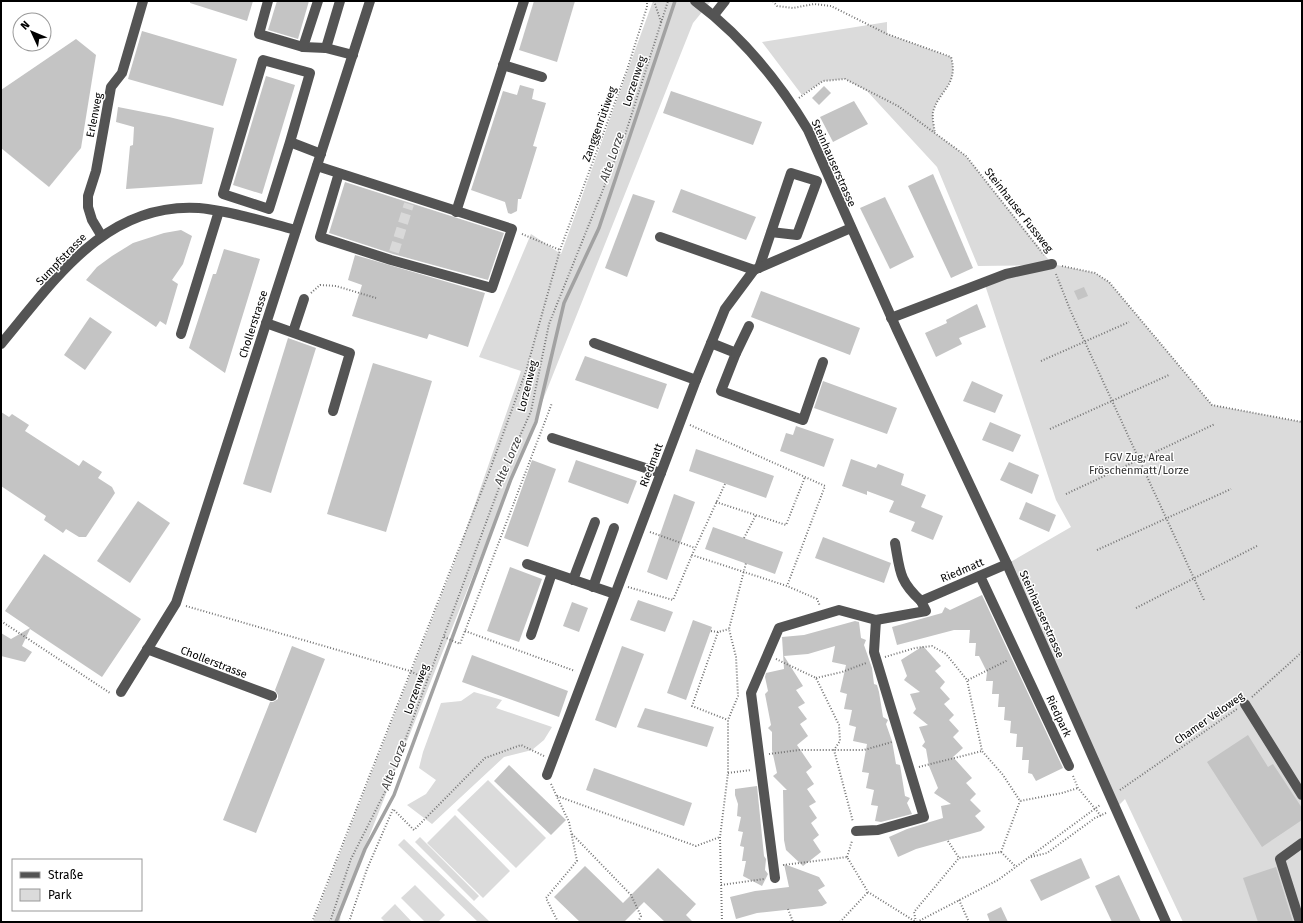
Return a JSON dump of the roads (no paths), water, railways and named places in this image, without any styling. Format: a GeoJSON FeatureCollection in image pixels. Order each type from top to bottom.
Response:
{"type":"FeatureCollection","features":[{"type":"Feature","properties":{"kind":"street","name":"Erlenweg"},"geometry":{"type":"LineString","coordinates":[[101,235],[92,220],[88,207],[88,196],[96,170],[111,87],[122,73],[143,1]]}},
{"type":"Feature","properties":{"kind":"street"},"geometry":{"type":"LineString","coordinates":[[268,1],[259,34],[303,47],[326,48],[353,55]]}},
{"type":"Feature","properties":{"kind":"street"},"geometry":{"type":"LineString","coordinates":[[303,47],[318,1]]}},
{"type":"Feature","properties":{"kind":"street"},"geometry":{"type":"LineString","coordinates":[[326,48],[340,1]]}},
{"type":"Feature","properties":{"kind":"street","name":"Chollerstrasse"},"geometry":{"type":"LineString","coordinates":[[121,692],[176,603],[370,1]]}},
{"type":"Feature","properties":{"kind":"street"},"geometry":{"type":"LineString","coordinates":[[456,212],[524,1]]}},
{"type":"Feature","properties":{"kind":"street"},"geometry":{"type":"LineString","coordinates":[[714,15],[725,1]]}},
{"type":"Feature","properties":{"kind":"street","name":"Steinhauserstrasse"},"geometry":{"type":"LineString","coordinates":[[698,4],[714,15],[765,67],[792,104],[808,130],[891,318],[1007,564],[1166,922]]}},
{"type":"Feature","properties":{"kind":"street"},"geometry":{"type":"LineString","coordinates":[[263,60],[310,73],[290,142],[269,209],[223,194],[263,60]]}},
{"type":"Feature","properties":{"kind":"street"},"geometry":{"type":"LineString","coordinates":[[503,65],[542,77]]}},
{"type":"Feature","properties":{"kind":"street"},"geometry":{"type":"LineString","coordinates":[[290,142],[321,154]]}},
{"type":"Feature","properties":{"kind":"street"},"geometry":{"type":"LineString","coordinates":[[317,166],[339,173],[410,200],[456,212],[512,230],[492,288],[392,256],[320,237],[339,173]]}},
{"type":"Feature","properties":{"kind":"street"},"geometry":{"type":"LineString","coordinates":[[660,237],[756,269],[771,232],[791,173],[817,181],[797,236],[771,232]]}},
{"type":"Feature","properties":{"kind":"street","name":"Sumpfstrasse"},"geometry":{"type":"LineString","coordinates":[[1,344],[70,263],[101,235],[122,223],[158,212],[193,208],[219,211],[296,230]]}},
{"type":"Feature","properties":{"kind":"street"},"geometry":{"type":"LineString","coordinates":[[181,334],[219,211]]}},
{"type":"Feature","properties":{"kind":"street","name":"Riedmatt"},"geometry":{"type":"LineString","coordinates":[[547,775],[680,420],[725,309],[756,269],[851,228]]}},
{"type":"Feature","properties":{"kind":"street"},"geometry":{"type":"LineString","coordinates":[[891,318],[1006,274],[1052,264]]}},
{"type":"Feature","properties":{"kind":"street"},"geometry":{"type":"LineString","coordinates":[[293,332],[304,299]]}},
{"type":"Feature","properties":{"kind":"street"},"geometry":{"type":"LineString","coordinates":[[266,323],[350,353],[333,411]]}},
{"type":"Feature","properties":{"kind":"street"},"geometry":{"type":"LineString","coordinates":[[749,326],[736,353],[721,391],[803,420],[823,362]]}},
{"type":"Feature","properties":{"kind":"street"},"geometry":{"type":"LineString","coordinates":[[594,343],[696,380]]}},
{"type":"Feature","properties":{"kind":"street"},"geometry":{"type":"LineString","coordinates":[[711,343],[736,353]]}},
{"type":"Feature","properties":{"kind":"street"},"geometry":{"type":"LineString","coordinates":[[552,438],[661,473]]}},
{"type":"Feature","properties":{"kind":"street"},"geometry":{"type":"LineString","coordinates":[[573,580],[594,522]]}},
{"type":"Feature","properties":{"kind":"street"},"geometry":{"type":"LineString","coordinates":[[593,587],[614,528]]}},
{"type":"Feature","properties":{"kind":"street"},"geometry":{"type":"LineString","coordinates":[[775,878],[751,693],[779,628],[839,610],[876,620],[926,611],[921,601],[908,589],[900,576],[895,543]]}},
{"type":"Feature","properties":{"kind":"street"},"geometry":{"type":"LineString","coordinates":[[527,564],[616,594]]}},
{"type":"Feature","properties":{"kind":"street","name":"Riedmatt"},"geometry":{"type":"LineString","coordinates":[[921,601],[1007,564]]}},
{"type":"Feature","properties":{"kind":"street"},"geometry":{"type":"LineString","coordinates":[[531,635],[552,572]]}},
{"type":"Feature","properties":{"kind":"street","name":"Riedpark"},"geometry":{"type":"LineString","coordinates":[[980,576],[1069,766]]}},
{"type":"Feature","properties":{"kind":"street"},"geometry":{"type":"LineString","coordinates":[[856,831],[878,830],[924,817],[874,652],[876,620]]}},
{"type":"Feature","properties":{"kind":"street","name":"Chollerstrasse"},"geometry":{"type":"LineString","coordinates":[[148,649],[272,696]]}},
{"type":"Feature","properties":{"kind":"street"},"geometry":{"type":"LineString","coordinates":[[1244,704],[1302,795]]}},
{"type":"Feature","properties":{"kind":"street"},"geometry":{"type":"LineString","coordinates":[[1300,922],[1280,859],[1302,843]]}},
{"type":"Feature","properties":{"kind":"waterway","name":"Alte Lorze"},"geometry":{"type":"LineString","coordinates":[[336,922],[365,849],[394,795],[511,479],[536,422],[564,303],[599,228],[675,1]]}},
{"type":"Feature","properties":{"kind":"tunnel"},"geometry":{"type":"LineString","coordinates":[[394,252],[409,204]]}},
{"type":"Feature","properties":{"kind":"park label","name":"FGV Zug, Areal Fröschenmatt/Lorze"},"geometry":{"type":"Point","coordinates":[1139,463]}}]}
